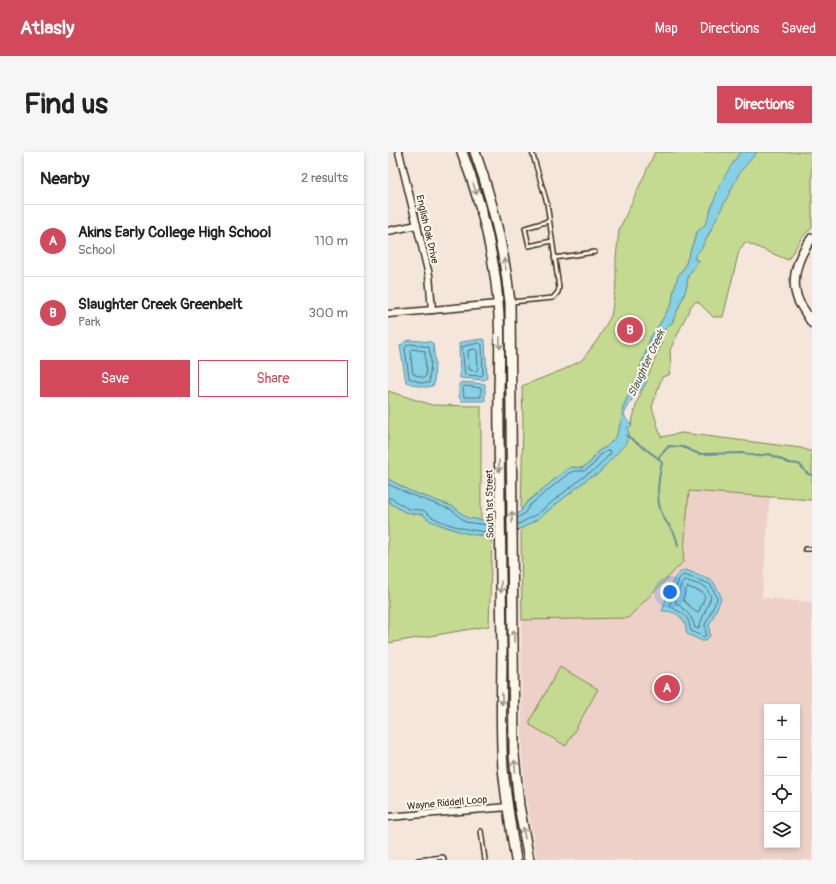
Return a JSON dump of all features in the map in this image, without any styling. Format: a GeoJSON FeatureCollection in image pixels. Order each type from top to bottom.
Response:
{"type":"FeatureCollection","features":[{"type":"Feature","properties":{"kind":"main road","name":"South 1st Street"},"geometry":{"type":"LineString","coordinates":[[462,152],[478,197],[486,230],[491,252],[498,304],[500,341],[499,427],[502,749],[508,807],[516,860]]}},
{"type":"Feature","properties":{"kind":"main road"},"geometry":{"type":"LineString","coordinates":[[475,152],[497,224],[510,302],[514,755],[519,805],[529,860]]}},
{"type":"Feature","properties":{"kind":"main road"},"geometry":{"type":"LineString","coordinates":[[498,304],[510,302]]}},
{"type":"Feature","properties":{"kind":"street","name":"English Oak Drive"},"geometry":{"type":"LineString","coordinates":[[399,152],[428,275],[432,310]]}},
{"type":"Feature","properties":{"kind":"street"},"geometry":{"type":"LineString","coordinates":[[388,231],[417,225]]}},
{"type":"Feature","properties":{"kind":"street"},"geometry":{"type":"LineString","coordinates":[[812,238],[800,255],[797,264],[795,285],[800,302],[812,323]]}},
{"type":"Feature","properties":{"kind":"street"},"geometry":{"type":"LineString","coordinates":[[388,314],[498,304]]}},
{"type":"Feature","properties":{"kind":"street","name":"Wayne Riddell Loop"},"geometry":{"type":"LineString","coordinates":[[388,817],[508,807]]}},
{"type":"Feature","properties":{"kind":"lane"},"geometry":{"type":"LineString","coordinates":[[510,302],[553,298],[558,292],[546,203],[532,152]]}},
{"type":"Feature","properties":{"kind":"lane"},"geometry":{"type":"LineString","coordinates":[[549,221],[525,228],[529,246],[552,241]]}},
{"type":"Feature","properties":{"kind":"lane"},"geometry":{"type":"LineString","coordinates":[[554,258],[595,252]]}},
{"type":"Feature","properties":{"kind":"lane"},"geometry":{"type":"LineString","coordinates":[[805,548],[812,550]]}},
{"type":"Feature","properties":{"kind":"lane"},"geometry":{"type":"LineString","coordinates":[[480,831],[485,860]]}},
{"type":"Feature","properties":{"kind":"lane"},"geometry":{"type":"LineString","coordinates":[[418,860],[443,857],[444,860]]}},
{"type":"Feature","properties":{"kind":"shaded area"},"geometry":{"type":"Polygon","coordinates":[[[581,484],[770,496],[762,598],[812,602],[812,860],[537,860],[525,792],[522,752],[521,528],[539,518],[581,484]]]}},
{"type":"Feature","properties":{"kind":"green space"},"geometry":{"type":"Polygon","coordinates":[[[655,152],[812,152],[812,228],[803,236],[788,260],[745,242],[739,251],[723,317],[713,317],[697,301],[691,306],[670,350],[671,367],[669,375],[662,377],[652,407],[661,437],[682,433],[801,448],[812,452],[812,500],[689,491],[683,562],[628,618],[522,620],[521,528],[539,518],[590,477],[598,474],[627,427],[631,426],[637,402],[661,345],[660,337],[667,326],[672,323],[684,295],[688,276],[699,260],[693,259],[701,249],[712,228],[705,225],[697,232],[685,266],[678,276],[672,303],[650,338],[639,375],[634,382],[623,407],[621,422],[616,437],[606,447],[597,452],[591,462],[582,468],[573,467],[567,469],[526,503],[521,511],[523,424],[522,386],[565,369],[582,360],[598,339],[611,316],[616,284],[616,258],[619,230],[655,152]]]}},
{"type":"Feature","properties":{"kind":"green space"},"geometry":{"type":"Polygon","coordinates":[[[388,391],[432,405],[481,406],[481,520],[467,518],[454,507],[410,491],[388,479],[388,391]]]}},
{"type":"Feature","properties":{"kind":"green space"},"geometry":{"type":"Polygon","coordinates":[[[388,500],[396,507],[406,512],[422,514],[428,519],[454,530],[469,534],[492,536],[489,626],[388,643],[388,500]]]}},
{"type":"Feature","properties":{"kind":"green space"},"geometry":{"type":"Polygon","coordinates":[[[560,667],[598,689],[566,746],[530,725],[530,720],[560,667]]]}},
{"type":"Feature","properties":{"kind":"water","name":"Slaughter Creek"},"geometry":{"type":"Polygon","coordinates":[[[740,152],[757,152],[740,172],[701,249],[696,254],[694,259],[699,260],[688,276],[684,295],[672,323],[667,326],[660,337],[660,348],[651,353],[647,359],[645,373],[647,381],[644,387],[634,396],[624,414],[626,419],[632,425],[627,428],[629,433],[626,443],[598,474],[590,477],[539,518],[524,527],[505,535],[475,535],[461,532],[430,521],[422,514],[405,512],[391,504],[388,500],[388,479],[410,491],[454,507],[467,518],[497,522],[521,511],[526,503],[567,469],[573,467],[582,468],[591,462],[597,452],[606,447],[616,437],[621,422],[623,407],[634,382],[639,375],[650,338],[672,303],[678,276],[685,266],[697,232],[705,225],[719,187],[740,152]]]}},
{"type":"Feature","properties":{"kind":"water"},"geometry":{"type":"Polygon","coordinates":[[[482,339],[485,340],[487,378],[484,380],[460,378],[460,342],[482,339]]]}},
{"type":"Feature","properties":{"kind":"water"},"geometry":{"type":"Polygon","coordinates":[[[406,341],[431,342],[433,344],[435,361],[434,385],[424,387],[406,382],[400,346],[406,341]]]}},
{"type":"Feature","properties":{"kind":"water"},"geometry":{"type":"Polygon","coordinates":[[[462,382],[485,384],[485,401],[461,401],[459,396],[459,384],[462,382]]]}},
{"type":"Feature","properties":{"kind":"water"},"geometry":{"type":"Polygon","coordinates":[[[686,570],[713,581],[720,594],[721,599],[709,626],[710,636],[705,641],[687,634],[685,624],[679,615],[673,612],[662,611],[673,580],[677,575],[686,570]]]}},
{"type":"Feature","properties":{"kind":"waterway"},"geometry":{"type":"LineString","coordinates":[[626,435],[658,458],[669,446],[683,447],[699,454],[743,453],[756,456],[769,454],[789,463],[799,464],[808,474],[812,475]]}},
{"type":"Feature","properties":{"kind":"waterway"},"geometry":{"type":"LineString","coordinates":[[658,458],[662,463],[659,477],[659,505],[664,518],[675,534],[678,546]]}},
{"type":"Feature","properties":{"kind":"place","name":"Slaughter Creek Greenbelt"},"geometry":{"type":"Point","coordinates":[630,330]}},
{"type":"Feature","properties":{"kind":"place","name":"Akins Early College High School"},"geometry":{"type":"Point","coordinates":[667,688]}}]}
